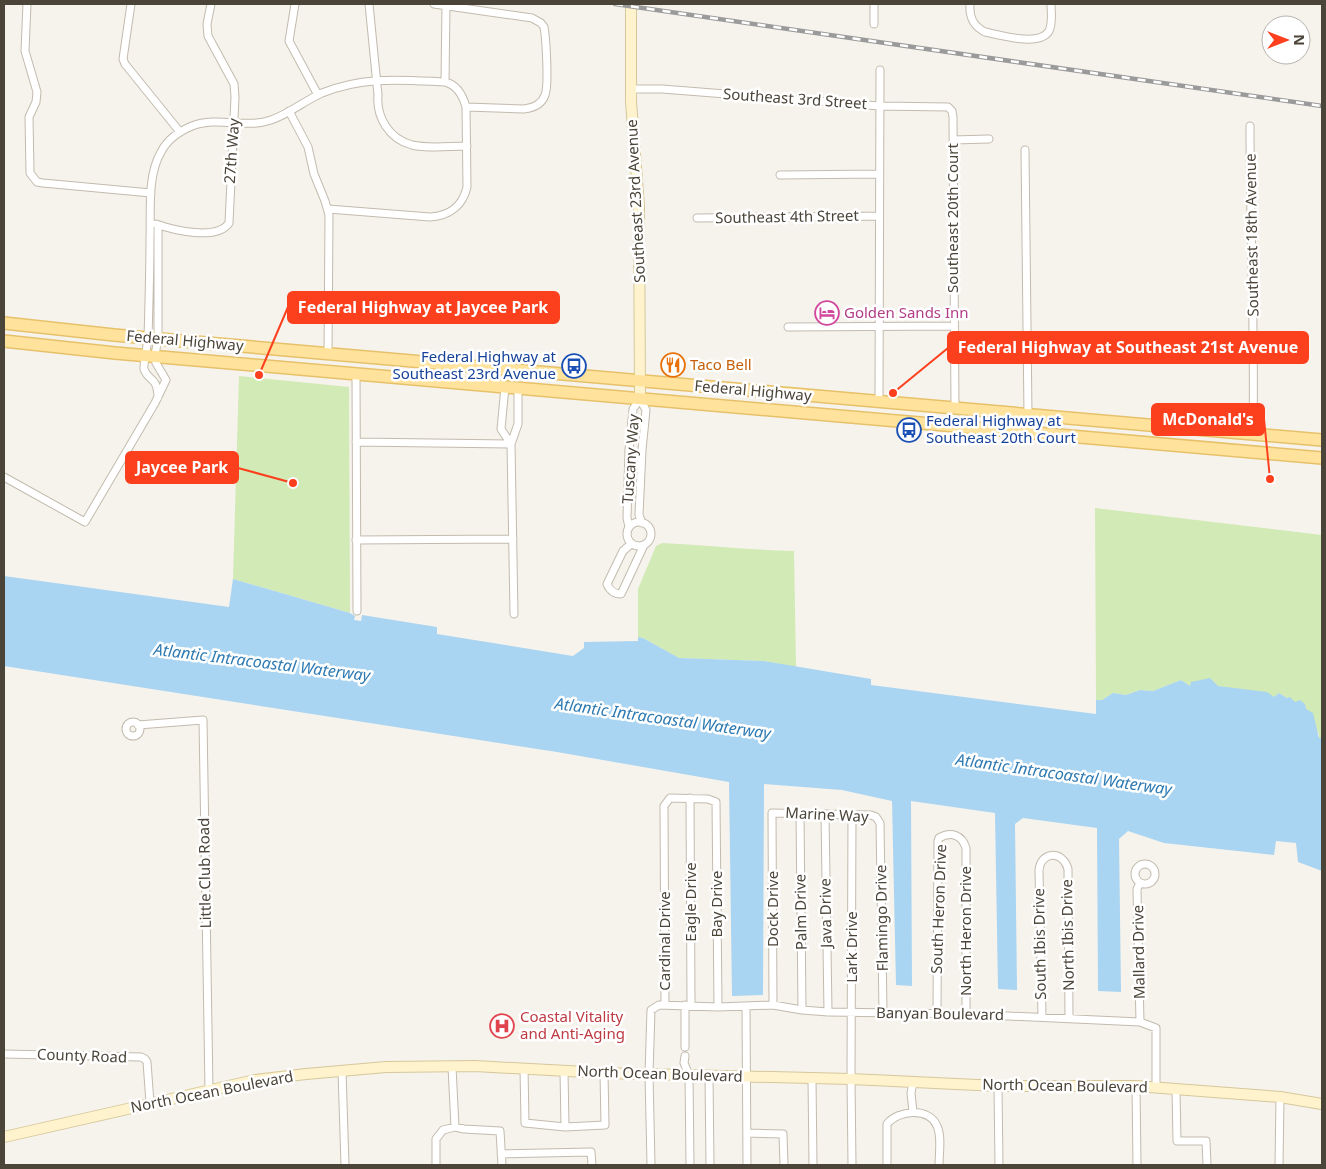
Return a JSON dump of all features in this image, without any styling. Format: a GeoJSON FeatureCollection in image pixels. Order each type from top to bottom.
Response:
{"type":"FeatureCollection","features":[{"type":"Feature","properties":{"kind":"main road","name":"Southeast 23rd Avenue"},"geometry":{"type":"LineString","coordinates":[[631,4],[631,89],[639,206],[640,399]]}},
{"type":"Feature","properties":{"kind":"main road","name":"Federal Highway"},"geometry":{"type":"LineString","coordinates":[[4,323],[328,354],[1322,440]]}},
{"type":"Feature","properties":{"kind":"main road","name":"Federal Highway"},"geometry":{"type":"LineString","coordinates":[[4,341],[106,352],[1322,458]]}},
{"type":"Feature","properties":{"kind":"main road"},"geometry":{"type":"LineString","coordinates":[[250,364],[262,360],[310,365],[322,360],[328,354]]}},
{"type":"Feature","properties":{"kind":"main road"},"geometry":{"type":"LineString","coordinates":[[326,371],[334,364],[343,362],[394,366],[403,365],[411,361]]}},
{"type":"Feature","properties":{"kind":"main road"},"geometry":{"type":"LineString","coordinates":[[505,387],[510,380],[532,371]]}},
{"type":"Feature","properties":{"kind":"main road"},"geometry":{"type":"LineString","coordinates":[[792,412],[811,409],[866,413],[879,402]]}},
{"type":"Feature","properties":{"kind":"main road"},"geometry":{"type":"LineString","coordinates":[[883,419],[894,403]]}},
{"type":"Feature","properties":{"kind":"main road"},"geometry":{"type":"LineString","coordinates":[[1234,450],[1253,434]]}},
{"type":"Feature","properties":{"kind":"main road"},"geometry":{"type":"LineString","coordinates":[[1251,451],[1266,436]]}},
{"type":"Feature","properties":{"kind":"main road","name":"North Ocean Boulevard"},"geometry":{"type":"LineString","coordinates":[[4,1138],[150,1103],[273,1078],[386,1067],[524,1068],[604,1073],[650,1070],[689,1075],[812,1080],[998,1086],[1136,1086],[1280,1097],[1322,1104]]}},
{"type":"Feature","properties":{"kind":"street"},"geometry":{"type":"LineString","coordinates":[[27,4],[25,51],[37,92],[36,102],[29,117],[30,173],[33,178],[43,184],[151,193]]}},
{"type":"Feature","properties":{"kind":"street"},"geometry":{"type":"LineString","coordinates":[[130,4],[124,64],[180,132]]}},
{"type":"Feature","properties":{"kind":"street","name":"27th Way"},"geometry":{"type":"LineString","coordinates":[[154,223],[185,231],[216,232],[226,228],[230,217],[234,84],[210,42],[207,30],[211,4]]}},
{"type":"Feature","properties":{"kind":"street"},"geometry":{"type":"LineString","coordinates":[[295,4],[289,41],[318,95]]}},
{"type":"Feature","properties":{"kind":"street"},"geometry":{"type":"LineString","coordinates":[[368,4],[377,80],[378,106],[380,116],[389,131],[397,138],[418,146],[467,146]]}},
{"type":"Feature","properties":{"kind":"street"},"geometry":{"type":"LineString","coordinates":[[434,4],[532,18],[541,23],[545,32],[547,90],[539,104],[529,109],[466,107]]}},
{"type":"Feature","properties":{"kind":"street"},"geometry":{"type":"LineString","coordinates":[[874,4],[874,24]]}},
{"type":"Feature","properties":{"kind":"street"},"geometry":{"type":"LineString","coordinates":[[970,4],[970,16],[980,30],[1034,40],[1042,38],[1050,30],[1051,4]]}},
{"type":"Feature","properties":{"kind":"street"},"geometry":{"type":"LineString","coordinates":[[445,82],[446,5]]}},
{"type":"Feature","properties":{"kind":"street"},"geometry":{"type":"LineString","coordinates":[[879,402],[878,216],[880,70]]}},
{"type":"Feature","properties":{"kind":"street"},"geometry":{"type":"LineString","coordinates":[[158,397],[156,383],[144,370],[151,355],[153,338],[154,223],[151,193],[154,174],[161,152],[167,144],[180,132],[191,126],[207,122],[234,124],[259,123],[271,120],[318,95],[351,83],[377,80],[445,82],[459,90],[466,107],[467,146],[466,192],[457,207],[447,213],[430,217],[328,208]]}},
{"type":"Feature","properties":{"kind":"street","name":"Southeast 3rd Street"},"geometry":{"type":"LineString","coordinates":[[631,89],[662,89],[879,106],[948,107],[952,111],[952,117]]}},
{"type":"Feature","properties":{"kind":"street"},"geometry":{"type":"LineString","coordinates":[[289,111],[308,147],[317,185],[328,208],[328,354]]}},
{"type":"Feature","properties":{"kind":"street","name":"Southeast 20th Court"},"geometry":{"type":"LineString","coordinates":[[952,117],[955,408]]}},
{"type":"Feature","properties":{"kind":"street","name":"Southeast 18th Avenue"},"geometry":{"type":"LineString","coordinates":[[1250,126],[1250,223],[1253,279],[1253,434]]}},
{"type":"Feature","properties":{"kind":"street"},"geometry":{"type":"LineString","coordinates":[[953,140],[989,139]]}},
{"type":"Feature","properties":{"kind":"street"},"geometry":{"type":"LineString","coordinates":[[1025,150],[1028,415]]}},
{"type":"Feature","properties":{"kind":"street"},"geometry":{"type":"LineString","coordinates":[[780,175],[879,174]]}},
{"type":"Feature","properties":{"kind":"street","name":"Southeast 4th Street"},"geometry":{"type":"LineString","coordinates":[[697,218],[878,216]]}},
{"type":"Feature","properties":{"kind":"street"},"geometry":{"type":"LineString","coordinates":[[788,327],[954,326]]}},
{"type":"Feature","properties":{"kind":"street"},"geometry":{"type":"LineString","coordinates":[[4,477],[85,522],[166,380],[151,355]]}},
{"type":"Feature","properties":{"kind":"street"},"geometry":{"type":"LineString","coordinates":[[356,374],[357,611]]}},
{"type":"Feature","properties":{"kind":"street"},"geometry":{"type":"LineString","coordinates":[[505,387],[501,429],[511,444]]}},
{"type":"Feature","properties":{"kind":"street"},"geometry":{"type":"LineString","coordinates":[[514,614],[511,444],[518,424],[518,388]]}},
{"type":"Feature","properties":{"kind":"street","name":"Tuscany Way"},"geometry":{"type":"LineString","coordinates":[[640,399],[646,410],[639,515],[642,523],[650,533],[649,540],[644,545],[624,590],[621,594],[616,594],[609,590],[607,584],[623,551],[631,544],[627,534],[629,527],[627,518],[629,450],[633,409],[640,399]]}},
{"type":"Feature","properties":{"kind":"street"},"geometry":{"type":"LineString","coordinates":[[356,442],[511,444]]}},
{"type":"Feature","properties":{"kind":"street","name":"Tuscany Way"},"geometry":{"type":"LineString","coordinates":[[629,527],[635,523],[642,523]]}},
{"type":"Feature","properties":{"kind":"street"},"geometry":{"type":"LineString","coordinates":[[356,540],[513,539]]}},
{"type":"Feature","properties":{"kind":"street"},"geometry":{"type":"LineString","coordinates":[[631,544],[644,545]]}},
{"type":"Feature","properties":{"kind":"street","name":"Little Club Road"},"geometry":{"type":"LineString","coordinates":[[138,724],[203,720],[209,1090]]}},
{"type":"Feature","properties":{"kind":"street","name":"Cardinal Drive"},"geometry":{"type":"LineString","coordinates":[[650,1070],[651,1010],[658,1005],[665,1004],[664,806],[670,798],[690,798]]}},
{"type":"Feature","properties":{"kind":"street","name":"Bay Drive"},"geometry":{"type":"LineString","coordinates":[[690,798],[708,799],[716,802],[718,1007]]}},
{"type":"Feature","properties":{"kind":"street","name":"Eagle Drive"},"geometry":{"type":"LineString","coordinates":[[685,1047],[688,1005],[690,798]]}},
{"type":"Feature","properties":{"kind":"street","name":"Marine Way"},"geometry":{"type":"LineString","coordinates":[[772,813],[871,815],[876,817],[880,823]]}},
{"type":"Feature","properties":{"kind":"street","name":"Dock Drive"},"geometry":{"type":"LineString","coordinates":[[772,813],[773,1005]]}},
{"type":"Feature","properties":{"kind":"street","name":"Palm Drive"},"geometry":{"type":"LineString","coordinates":[[800,813],[802,1010]]}},
{"type":"Feature","properties":{"kind":"street","name":"Java Drive"},"geometry":{"type":"LineString","coordinates":[[825,814],[828,1012]]}},
{"type":"Feature","properties":{"kind":"street","name":"Lark Drive"},"geometry":{"type":"LineString","coordinates":[[852,814],[850,1080],[852,1165]]}},
{"type":"Feature","properties":{"kind":"street","name":"Flamingo Drive"},"geometry":{"type":"LineString","coordinates":[[880,823],[883,1012]]}},
{"type":"Feature","properties":{"kind":"street","name":"South Heron Drive"},"geometry":{"type":"LineString","coordinates":[[937,1014],[938,841],[944,835],[951,834],[961,838],[966,848]]}},
{"type":"Feature","properties":{"kind":"street","name":"North Heron Drive"},"geometry":{"type":"LineString","coordinates":[[966,848],[966,1014]]}},
{"type":"Feature","properties":{"kind":"street","name":"North Ibis Drive"},"geometry":{"type":"LineString","coordinates":[[1039,871],[1041,861],[1052,855],[1063,859],[1068,869],[1069,1018]]}},
{"type":"Feature","properties":{"kind":"street","name":"South Ibis Drive"},"geometry":{"type":"LineString","coordinates":[[1039,871],[1042,1017]]}},
{"type":"Feature","properties":{"kind":"street","name":"Mallard Drive"},"geometry":{"type":"LineString","coordinates":[[1140,883],[1138,889],[1140,1022]]}},
{"type":"Feature","properties":{"kind":"street","name":"Banyan Boulevard"},"geometry":{"type":"LineString","coordinates":[[665,1004],[718,1007],[773,1005],[828,1012],[966,1014],[1140,1022]]}},
{"type":"Feature","properties":{"kind":"street"},"geometry":{"type":"LineString","coordinates":[[746,1006],[748,1077],[747,1165]]}},
{"type":"Feature","properties":{"kind":"street"},"geometry":{"type":"LineString","coordinates":[[1140,1022],[1156,1028],[1156,1087]]}},
{"type":"Feature","properties":{"kind":"street","name":"County Road"},"geometry":{"type":"LineString","coordinates":[[4,1054],[141,1057],[147,1062],[150,1103]]}},
{"type":"Feature","properties":{"kind":"street"},"geometry":{"type":"LineString","coordinates":[[684,1056],[684,1063],[689,1075],[690,1165]]}},
{"type":"Feature","properties":{"kind":"street"},"geometry":{"type":"LineString","coordinates":[[452,1067],[455,1127]]}},
{"type":"Feature","properties":{"kind":"street"},"geometry":{"type":"LineString","coordinates":[[524,1068],[525,1123],[565,1127],[605,1125],[604,1073]]}},
{"type":"Feature","properties":{"kind":"street"},"geometry":{"type":"LineString","coordinates":[[650,1070],[650,1165]]}},
{"type":"Feature","properties":{"kind":"street"},"geometry":{"type":"LineString","coordinates":[[342,1071],[345,1165]]}},
{"type":"Feature","properties":{"kind":"street"},"geometry":{"type":"LineString","coordinates":[[564,1071],[565,1127]]}},
{"type":"Feature","properties":{"kind":"street"},"geometry":{"type":"LineString","coordinates":[[709,1076],[710,1165]]}},
{"type":"Feature","properties":{"kind":"street"},"geometry":{"type":"LineString","coordinates":[[812,1080],[813,1165]]}},
{"type":"Feature","properties":{"kind":"street"},"geometry":{"type":"LineString","coordinates":[[912,1082],[913,1112]]}},
{"type":"Feature","properties":{"kind":"street"},"geometry":{"type":"LineString","coordinates":[[998,1086],[999,1165]]}},
{"type":"Feature","properties":{"kind":"street"},"geometry":{"type":"LineString","coordinates":[[1136,1086],[1137,1165]]}},
{"type":"Feature","properties":{"kind":"street"},"geometry":{"type":"LineString","coordinates":[[1176,1090],[1176,1141],[1206,1141],[1207,1165]]}},
{"type":"Feature","properties":{"kind":"street"},"geometry":{"type":"LineString","coordinates":[[1279,1165],[1280,1097]]}},
{"type":"Feature","properties":{"kind":"street"},"geometry":{"type":"LineString","coordinates":[[887,1165],[887,1124],[892,1118],[913,1112],[932,1118],[939,1129],[939,1165]]}},
{"type":"Feature","properties":{"kind":"street"},"geometry":{"type":"LineString","coordinates":[[436,1165],[436,1139],[443,1130],[455,1127],[500,1132],[502,1165]]}},
{"type":"Feature","properties":{"kind":"street"},"geometry":{"type":"LineString","coordinates":[[747,1133],[783,1134],[784,1165]]}},
{"type":"Feature","properties":{"kind":"street"},"geometry":{"type":"LineString","coordinates":[[501,1154],[591,1152],[592,1165]]}},
{"type":"Feature","properties":{"kind":"green space"},"geometry":{"type":"Polygon","coordinates":[[[239,376],[349,387],[350,613],[233,579],[239,376]]]}},
{"type":"Feature","properties":{"kind":"green space"},"geometry":{"type":"Polygon","coordinates":[[[1095,508],[1322,535],[1322,738],[1319,738],[1319,734],[1306,709],[1279,693],[1274,698],[1218,686],[1190,686],[1181,680],[1153,691],[1140,690],[1126,695],[1113,693],[1102,700],[1096,700],[1095,508]]]}},
{"type":"Feature","properties":{"kind":"green space"},"geometry":{"type":"Polygon","coordinates":[[[662,543],[794,551],[796,667],[764,661],[679,658],[638,637],[638,589],[656,546],[662,543]]]}},
{"type":"Feature","properties":{"kind":"water","name":"Atlantic Intracoastal Waterway"},"geometry":{"type":"Polygon","coordinates":[[[4,576],[229,607],[233,579],[350,613],[355,616],[354,620],[361,621],[362,615],[437,627],[437,634],[573,656],[584,648],[584,642],[638,641],[638,637],[679,658],[764,661],[871,679],[871,685],[1096,714],[1096,700],[1102,700],[1113,693],[1126,695],[1140,690],[1153,691],[1181,680],[1190,686],[1191,682],[1210,678],[1218,686],[1267,692],[1274,697],[1279,693],[1287,698],[1290,697],[1295,702],[1300,700],[1305,704],[1306,709],[1313,713],[1319,738],[1322,738],[1322,871],[1298,862],[1296,843],[1276,841],[1274,855],[1164,843],[1128,831],[1119,839],[1121,992],[1098,991],[1097,828],[1023,818],[1015,824],[1017,990],[998,989],[995,813],[911,801],[912,986],[896,985],[892,801],[842,790],[764,784],[763,995],[732,996],[729,782],[557,752],[4,666],[4,576]]]}},
{"type":"Feature","properties":{"kind":"railway"},"geometry":{"type":"LineString","coordinates":[[615,4],[1322,106]]}},
{"type":"Feature","properties":{"kind":"place","name":"Golden Sands Inn"},"geometry":{"type":"Point","coordinates":[827,313]}},
{"type":"Feature","properties":{"kind":"place","name":"Taco Bell"},"geometry":{"type":"Point","coordinates":[673,365]}},
{"type":"Feature","properties":{"kind":"place","name":"Federal Highway at Southeast 23rd Avenue"},"geometry":{"type":"Point","coordinates":[574,366]}},
{"type":"Feature","properties":{"kind":"place","name":"Federal Highway at Jaycee Park"},"geometry":{"type":"Point","coordinates":[259,375]}},
{"type":"Feature","properties":{"kind":"place","name":"Federal Highway at Southeast 21st Avenue"},"geometry":{"type":"Point","coordinates":[893,393]}},
{"type":"Feature","properties":{"kind":"place","name":"Federal Highway at Southeast 20th Court"},"geometry":{"type":"Point","coordinates":[909,430]}},
{"type":"Feature","properties":{"kind":"place","name":"McDonald's"},"geometry":{"type":"Point","coordinates":[1270,479]}},
{"type":"Feature","properties":{"kind":"place","name":"Jaycee Park"},"geometry":{"type":"Point","coordinates":[293,483]}},
{"type":"Feature","properties":{"kind":"place","name":"Coastal Vitality and Anti-Aging"},"geometry":{"type":"Point","coordinates":[502,1026]}}]}
